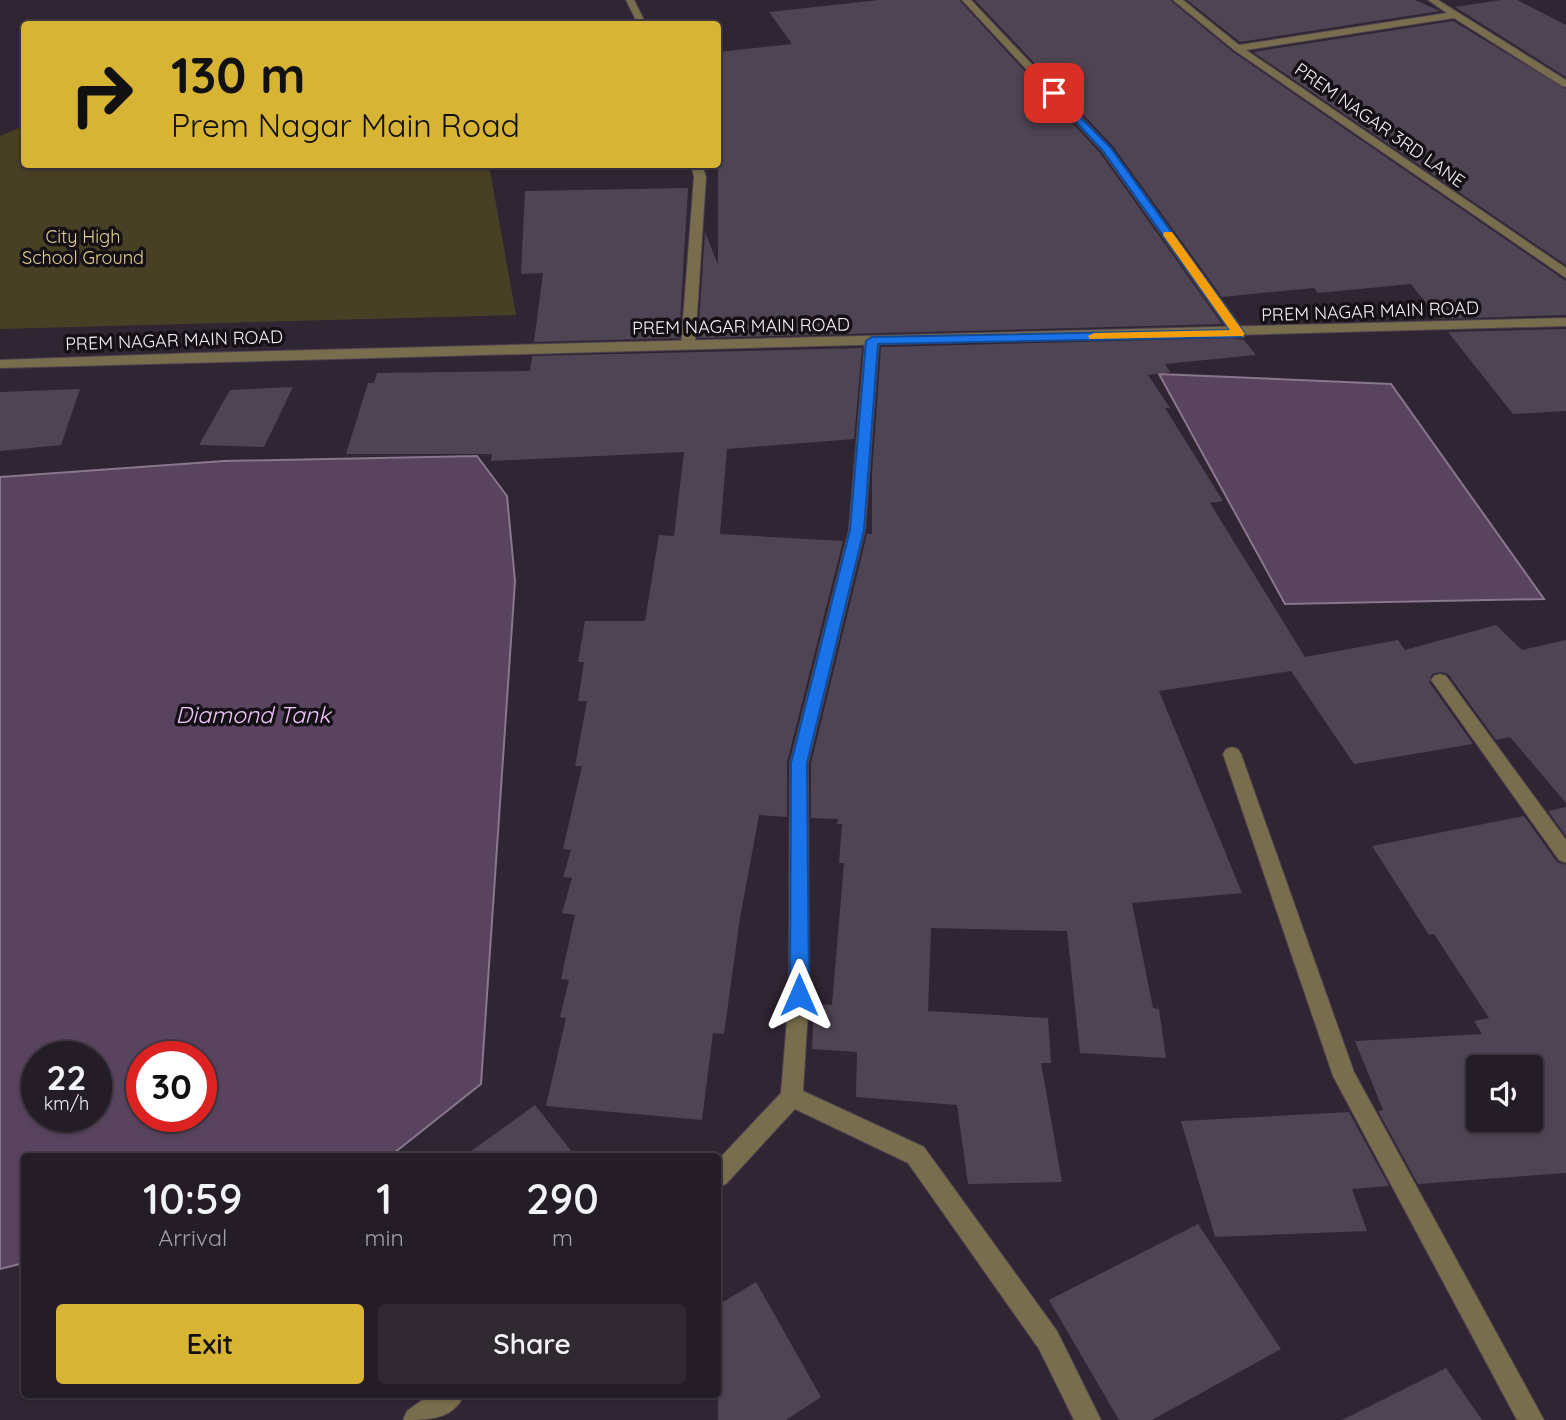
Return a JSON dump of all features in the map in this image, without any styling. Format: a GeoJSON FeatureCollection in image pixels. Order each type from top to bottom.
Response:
{"type":"FeatureCollection","features":[{"type":"Feature","properties":{"kind":"street"},"geometry":{"type":"LineString","coordinates":[[630,0],[640,21]]}},
{"type":"Feature","properties":{"kind":"street"},"geometry":{"type":"LineString","coordinates":[[966,0],[1106,149],[1239,334]]}},
{"type":"Feature","properties":{"kind":"street","name":"PREM NAGAR 3RD LANE"},"geometry":{"type":"LineString","coordinates":[[1177,0],[1237,48],[1566,274]]}},
{"type":"Feature","properties":{"kind":"street"},"geometry":{"type":"LineString","coordinates":[[1432,0],[1566,84]]}},
{"type":"Feature","properties":{"kind":"street"},"geometry":{"type":"LineString","coordinates":[[1237,48],[1455,15]]}},
{"type":"Feature","properties":{"kind":"street"},"geometry":{"type":"LineString","coordinates":[[688,345],[701,177],[698,168]]}},
{"type":"Feature","properties":{"kind":"street","name":"PREM NAGAR MAIN ROAD"},"geometry":{"type":"LineString","coordinates":[[0,364],[285,354],[1239,334],[1566,322]]}},
{"type":"Feature","properties":{"kind":"street"},"geometry":{"type":"LineString","coordinates":[[721,1173],[792,1097],[799,995],[799,763],[857,530],[872,341]]}},
{"type":"Feature","properties":{"kind":"street"},"geometry":{"type":"LineString","coordinates":[[1440,680],[1566,855]]}},
{"type":"Feature","properties":{"kind":"street"},"geometry":{"type":"LineString","coordinates":[[1232,754],[1343,1076],[1531,1420]]}},
{"type":"Feature","properties":{"kind":"street"},"geometry":{"type":"LineString","coordinates":[[792,1097],[916,1155],[1048,1340],[1088,1420]]}},
{"type":"Feature","properties":{"kind":"street"},"geometry":{"type":"LineString","coordinates":[[416,1420],[447,1398]]}},
{"type":"Feature","properties":{"kind":"green space","name":"City High School Ground"},"geometry":{"type":"Polygon","coordinates":[[[21,127],[21,168],[490,168],[516,315],[0,329],[0,136],[21,127]]]}},
{"type":"Feature","properties":{"kind":"water"},"geometry":{"type":"Polygon","coordinates":[[[1159,374],[1391,384],[1544,599],[1285,604],[1159,374]]]}},
{"type":"Feature","properties":{"kind":"water","name":"Diamond Tank"},"geometry":{"type":"Polygon","coordinates":[[[477,456],[507,496],[515,581],[481,1084],[394,1153],[21,1153],[21,1264],[0,1269],[0,477],[224,461],[477,456]]]}},
{"type":"Feature","properties":{"kind":"building"},"geometry":{"type":"Polygon","coordinates":[[[879,0],[959,0],[1100,153],[1222,324],[698,338],[705,232],[718,265],[721,52],[792,44],[769,12],[879,0]]]}},
{"type":"Feature","properties":{"kind":"building"},"geometry":{"type":"Polygon","coordinates":[[[975,0],[1170,0],[1233,52],[1566,281],[1566,315],[1438,319],[1411,284],[1318,293],[1314,288],[1222,297],[1112,145],[975,0]]]}},
{"type":"Feature","properties":{"kind":"building"},"geometry":{"type":"Polygon","coordinates":[[[1187,0],[1415,0],[1440,11],[1240,42],[1187,0]]]}},
{"type":"Feature","properties":{"kind":"building"},"geometry":{"type":"Polygon","coordinates":[[[1517,0],[1566,25],[1566,77],[1455,7],[1517,0]]]}},
{"type":"Feature","properties":{"kind":"building"},"geometry":{"type":"Polygon","coordinates":[[[1453,21],[1566,89],[1566,265],[1253,52],[1453,21]]]}},
{"type":"Feature","properties":{"kind":"building"},"geometry":{"type":"Polygon","coordinates":[[[688,188],[679,338],[534,342],[543,273],[521,274],[525,191],[688,188]]]}},
{"type":"Feature","properties":{"kind":"building"},"geometry":{"type":"Polygon","coordinates":[[[1566,329],[1566,411],[1513,414],[1448,332],[1566,329]]]}},
{"type":"Feature","properties":{"kind":"building"},"geometry":{"type":"Polygon","coordinates":[[[1231,338],[1244,340],[1256,355],[1165,364],[1170,372],[1148,375],[1170,408],[1165,408],[1223,501],[1210,503],[1305,657],[1398,640],[1405,650],[1496,625],[1522,650],[1566,640],[1566,803],[1510,737],[1496,740],[1448,674],[1441,672],[1432,674],[1429,682],[1473,744],[1354,764],[1291,671],[1159,691],[1242,893],[1132,903],[1153,1008],[1159,1009],[1166,1058],[1080,1053],[1067,931],[931,928],[928,1011],[1048,1018],[1051,1063],[1041,1063],[1062,1182],[968,1184],[957,1105],[856,1097],[857,1052],[812,1049],[814,1004],[832,1005],[844,863],[839,863],[842,824],[837,824],[838,819],[811,818],[811,763],[867,534],[872,534],[872,474],[881,347],[1231,338]]]}},
{"type":"Feature","properties":{"kind":"building"},"geometry":{"type":"Polygon","coordinates":[[[862,348],[854,439],[727,449],[720,534],[843,541],[787,762],[787,817],[759,815],[740,918],[724,1034],[713,1033],[702,1120],[546,1106],[566,1018],[560,1017],[569,980],[561,979],[575,915],[562,913],[572,878],[563,877],[571,850],[563,849],[582,766],[575,766],[587,701],[578,701],[584,662],[578,662],[585,621],[645,621],[659,535],[674,536],[684,452],[491,461],[492,454],[346,454],[368,383],[374,383],[377,373],[530,371],[532,356],[862,348]]]}},
{"type":"Feature","properties":{"kind":"building"},"geometry":{"type":"Polygon","coordinates":[[[293,387],[264,447],[199,445],[230,390],[293,387]]]}},
{"type":"Feature","properties":{"kind":"building"},"geometry":{"type":"Polygon","coordinates":[[[80,389],[61,445],[0,451],[0,392],[80,389]]]}},
{"type":"Feature","properties":{"kind":"building"},"geometry":{"type":"Polygon","coordinates":[[[1566,807],[1566,836],[1548,811],[1566,807]]]}},
{"type":"Feature","properties":{"kind":"building"},"geometry":{"type":"Polygon","coordinates":[[[1524,816],[1557,862],[1566,865],[1566,1173],[1418,1184],[1378,1111],[1383,1110],[1355,1041],[1482,1034],[1474,1021],[1489,1018],[1434,934],[1429,935],[1372,846],[1524,816]]]}},
{"type":"Feature","properties":{"kind":"building"},"geometry":{"type":"Polygon","coordinates":[[[535,1105],[573,1153],[469,1153],[535,1105]]]}},
{"type":"Feature","properties":{"kind":"building"},"geometry":{"type":"Polygon","coordinates":[[[1349,1112],[1389,1186],[1352,1189],[1367,1231],[1215,1237],[1181,1121],[1349,1112]]]}},
{"type":"Feature","properties":{"kind":"building"},"geometry":{"type":"Polygon","coordinates":[[[1198,1224],[1281,1349],[1152,1420],[1119,1420],[1049,1300],[1198,1224]]]}},
{"type":"Feature","properties":{"kind":"building"},"geometry":{"type":"Polygon","coordinates":[[[756,1282],[821,1397],[786,1420],[718,1420],[718,1398],[721,1398],[721,1303],[756,1282]]]}},
{"type":"Feature","properties":{"kind":"building"},"geometry":{"type":"Polygon","coordinates":[[[1446,1368],[1482,1420],[1342,1420],[1446,1368]]]}},
{"type":"Feature","properties":{"kind":"slow traffic"},"geometry":{"type":"LineString","coordinates":[[1094,336],[1239,334],[1168,235]]}},
{"type":"Feature","properties":{"kind":"route"},"geometry":{"type":"LineString","coordinates":[[799,995],[799,763],[857,530],[872,341],[1239,334],[1106,149],[1054,93]]}}]}
